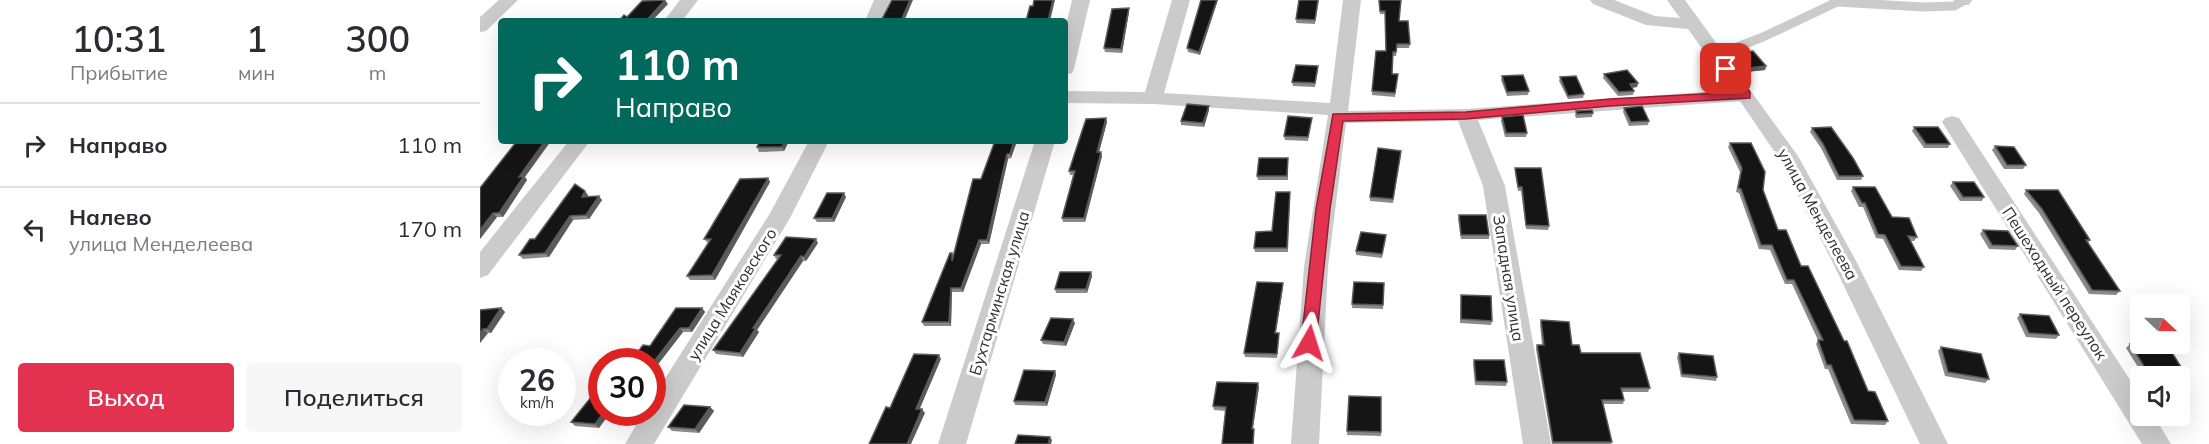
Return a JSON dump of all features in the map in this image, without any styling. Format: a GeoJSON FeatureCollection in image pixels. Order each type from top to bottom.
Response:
{"type":"FeatureCollection","features":[{"type":"Feature","properties":{"kind":"street"},"geometry":{"type":"LineString","coordinates":[[480,27],[509,0]]}},
{"type":"Feature","properties":{"kind":"street"},"geometry":{"type":"LineString","coordinates":[[675,18],[689,0]]}},
{"type":"Feature","properties":{"kind":"street"},"geometry":{"type":"LineString","coordinates":[[875,18],[883,0]]}},
{"type":"Feature","properties":{"kind":"street"},"geometry":{"type":"LineString","coordinates":[[1068,56],[1081,0]]}},
{"type":"Feature","properties":{"kind":"street"},"geometry":{"type":"LineString","coordinates":[[1153,98],[1181,0]]}},
{"type":"Feature","properties":{"kind":"street"},"geometry":{"type":"LineString","coordinates":[[1305,444],[1309,343],[1323,209],[1349,35],[1352,0]]}},
{"type":"Feature","properties":{"kind":"street"},"geometry":{"type":"LineString","coordinates":[[1599,0],[1652,21],[1692,24]]}},
{"type":"Feature","properties":{"kind":"street","name":"улица Менделеева"},"geometry":{"type":"LineString","coordinates":[[1676,0],[1788,156],[1832,238],[1934,444]]}},
{"type":"Feature","properties":{"kind":"street"},"geometry":{"type":"LineString","coordinates":[[1068,97],[1153,98],[1338,113],[1466,115],[1746,95]]}},
{"type":"Feature","properties":{"kind":"street","name":"Западная улица"},"geometry":{"type":"LineString","coordinates":[[1466,115],[1494,186],[1537,444]]}},
{"type":"Feature","properties":{"kind":"street","name":"Пешеходный переулок"},"geometry":{"type":"LineString","coordinates":[[1952,122],[2157,444]]}},
{"type":"Feature","properties":{"kind":"street"},"geometry":{"type":"LineString","coordinates":[[480,269],[578,144]]}},
{"type":"Feature","properties":{"kind":"street","name":"улица Маяковского"},"geometry":{"type":"LineString","coordinates":[[639,444],[779,218],[817,144]]}},
{"type":"Feature","properties":{"kind":"street","name":"Бухтарминская улица"},"geometry":{"type":"LineString","coordinates":[[951,444],[1044,144]]}},
{"type":"Feature","properties":{"kind":"lane"},"geometry":{"type":"LineString","coordinates":[[1716,55],[1763,37],[1837,1],[1923,7],[1954,6],[1963,1]]}},
{"type":"Feature","properties":{"kind":"building"},"geometry":{"type":"Polygon","coordinates":[[[665,0],[649,18],[622,18],[624,15],[627,17],[642,1],[665,0]]]}},
{"type":"Feature","properties":{"kind":"building"},"geometry":{"type":"Polygon","coordinates":[[[892,0],[910,0],[902,18],[883,18],[892,0]]]}},
{"type":"Feature","properties":{"kind":"building"},"geometry":{"type":"Polygon","coordinates":[[[1034,0],[1053,0],[1049,18],[1027,18],[1030,6],[1033,6],[1034,0]]]}},
{"type":"Feature","properties":{"kind":"building"},"geometry":{"type":"Polygon","coordinates":[[[1201,0],[1217,0],[1199,52],[1187,48],[1201,0]]]}},
{"type":"Feature","properties":{"kind":"building"},"geometry":{"type":"Polygon","coordinates":[[[1299,0],[1318,0],[1315,20],[1296,19],[1299,0]]]}},
{"type":"Feature","properties":{"kind":"building"},"geometry":{"type":"Polygon","coordinates":[[[1379,0],[1401,0],[1399,21],[1408,21],[1410,44],[1397,44],[1396,52],[1393,52],[1392,74],[1398,74],[1395,93],[1372,91],[1376,51],[1386,51],[1385,11],[1380,11],[1379,0]]]}},
{"type":"Feature","properties":{"kind":"building"},"geometry":{"type":"Polygon","coordinates":[[[1129,8],[1121,49],[1104,48],[1112,9],[1129,8]]]}},
{"type":"Feature","properties":{"kind":"building"},"geometry":{"type":"Polygon","coordinates":[[[1753,51],[1766,66],[1748,68],[1735,53],[1753,51]]]}},
{"type":"Feature","properties":{"kind":"building"},"geometry":{"type":"Polygon","coordinates":[[[1296,65],[1318,66],[1315,83],[1292,82],[1296,65]]]}},
{"type":"Feature","properties":{"kind":"building"},"geometry":{"type":"Polygon","coordinates":[[[1627,70],[1638,83],[1630,84],[1634,91],[1619,92],[1604,74],[1627,70]]]}},
{"type":"Feature","properties":{"kind":"building"},"geometry":{"type":"Polygon","coordinates":[[[1523,75],[1529,91],[1507,92],[1502,76],[1523,75]]]}},
{"type":"Feature","properties":{"kind":"building"},"geometry":{"type":"Polygon","coordinates":[[[1576,76],[1584,94],[1568,96],[1560,77],[1576,76]]]}},
{"type":"Feature","properties":{"kind":"building"},"geometry":{"type":"Polygon","coordinates":[[[1187,104],[1209,106],[1203,123],[1181,121],[1187,104]]]}},
{"type":"Feature","properties":{"kind":"building"},"geometry":{"type":"Polygon","coordinates":[[[1642,106],[1649,121],[1631,122],[1624,108],[1642,106]]]}},
{"type":"Feature","properties":{"kind":"building"},"geometry":{"type":"Polygon","coordinates":[[[1592,110],[1593,113],[1577,114],[1576,111],[1592,110]]]}},
{"type":"Feature","properties":{"kind":"building"},"geometry":{"type":"Polygon","coordinates":[[[1523,115],[1527,133],[1506,133],[1502,117],[1523,115]]]}},
{"type":"Feature","properties":{"kind":"building"},"geometry":{"type":"Polygon","coordinates":[[[1288,116],[1312,118],[1308,137],[1284,136],[1288,116]]]}},
{"type":"Feature","properties":{"kind":"building"},"geometry":{"type":"Polygon","coordinates":[[[1106,118],[1097,152],[1101,152],[1084,218],[1062,218],[1075,171],[1069,171],[1086,119],[1106,118]]]}},
{"type":"Feature","properties":{"kind":"building"},"geometry":{"type":"Polygon","coordinates":[[[1831,127],[1863,176],[1839,176],[1812,128],[1831,127]]]}},
{"type":"Feature","properties":{"kind":"building"},"geometry":{"type":"Polygon","coordinates":[[[1914,127],[1938,127],[1950,144],[1926,144],[1914,127]]]}},
{"type":"Feature","properties":{"kind":"building"},"geometry":{"type":"Polygon","coordinates":[[[1730,143],[1751,143],[1765,172],[1763,190],[1778,230],[1786,230],[1801,266],[1808,266],[1844,341],[1847,341],[1868,391],[1875,392],[1888,421],[1854,420],[1831,365],[1827,365],[1818,340],[1823,340],[1794,280],[1787,280],[1772,245],[1761,245],[1741,189],[1738,188],[1742,168],[1730,143]]]}},
{"type":"Feature","properties":{"kind":"building"},"geometry":{"type":"Polygon","coordinates":[[[515,144],[543,144],[519,177],[524,176],[499,213],[493,213],[480,230],[480,188],[515,144]]]}},
{"type":"Feature","properties":{"kind":"building"},"geometry":{"type":"Polygon","coordinates":[[[758,144],[784,144],[782,147],[757,147],[758,144]]]}},
{"type":"Feature","properties":{"kind":"building"},"geometry":{"type":"Polygon","coordinates":[[[994,144],[1013,144],[1010,154],[1007,154],[987,240],[979,240],[961,288],[951,288],[949,322],[922,322],[950,253],[952,253],[952,261],[973,179],[981,179],[994,144]]]}},
{"type":"Feature","properties":{"kind":"building"},"geometry":{"type":"Polygon","coordinates":[[[1995,146],[2014,147],[2026,165],[2007,165],[1995,146]]]}},
{"type":"Feature","properties":{"kind":"building"},"geometry":{"type":"Polygon","coordinates":[[[1378,148],[1401,151],[1393,199],[1370,197],[1378,148]]]}},
{"type":"Feature","properties":{"kind":"building"},"geometry":{"type":"Polygon","coordinates":[[[1259,158],[1288,158],[1287,176],[1257,176],[1259,158]]]}},
{"type":"Feature","properties":{"kind":"building"},"geometry":{"type":"Polygon","coordinates":[[[1515,168],[1541,168],[1549,226],[1526,225],[1522,187],[1518,187],[1515,168]]]}},
{"type":"Feature","properties":{"kind":"building"},"geometry":{"type":"Polygon","coordinates":[[[768,178],[712,275],[687,276],[711,239],[704,239],[740,179],[768,178]]]}},
{"type":"Feature","properties":{"kind":"building"},"geometry":{"type":"Polygon","coordinates":[[[1953,182],[1974,182],[1984,197],[1963,197],[1953,182]]]}},
{"type":"Feature","properties":{"kind":"building"},"geometry":{"type":"Polygon","coordinates":[[[575,184],[585,191],[582,197],[599,196],[586,215],[570,216],[545,253],[519,255],[530,239],[535,239],[575,184]]]}},
{"type":"Feature","properties":{"kind":"building"},"geometry":{"type":"Polygon","coordinates":[[[1853,187],[1875,187],[1892,217],[1909,218],[1917,237],[1908,236],[1924,267],[1901,266],[1885,235],[1878,234],[1865,203],[1862,203],[1853,187]]]}},
{"type":"Feature","properties":{"kind":"building"},"geometry":{"type":"Polygon","coordinates":[[[2026,190],[2058,190],[2090,240],[2086,240],[2120,291],[2092,290],[2042,209],[2026,190]]]}},
{"type":"Feature","properties":{"kind":"building"},"geometry":{"type":"Polygon","coordinates":[[[1276,192],[1290,192],[1287,248],[1254,248],[1256,232],[1272,231],[1276,192]]]}},
{"type":"Feature","properties":{"kind":"building"},"geometry":{"type":"Polygon","coordinates":[[[827,193],[844,193],[832,218],[814,218],[827,193]]]}},
{"type":"Feature","properties":{"kind":"building"},"geometry":{"type":"Polygon","coordinates":[[[1459,215],[1486,215],[1489,235],[1461,235],[1459,215]]]}},
{"type":"Feature","properties":{"kind":"building"},"geometry":{"type":"Polygon","coordinates":[[[1983,230],[2008,231],[2018,246],[1992,245],[1983,230]]]}},
{"type":"Feature","properties":{"kind":"building"},"geometry":{"type":"Polygon","coordinates":[[[1361,232],[1386,235],[1382,254],[1356,251],[1361,232]]]}},
{"type":"Feature","properties":{"kind":"building"},"geometry":{"type":"Polygon","coordinates":[[[786,237],[816,239],[804,257],[801,256],[753,328],[756,328],[740,353],[713,350],[781,255],[774,255],[786,237]]]}},
{"type":"Feature","properties":{"kind":"building"},"geometry":{"type":"Polygon","coordinates":[[[1060,272],[1091,272],[1086,289],[1055,289],[1060,272]]]}},
{"type":"Feature","properties":{"kind":"building"},"geometry":{"type":"Polygon","coordinates":[[[1257,282],[1283,283],[1275,333],[1279,333],[1277,354],[1244,353],[1257,282]]]}},
{"type":"Feature","properties":{"kind":"building"},"geometry":{"type":"Polygon","coordinates":[[[1354,282],[1384,283],[1383,305],[1352,304],[1354,282]]]}},
{"type":"Feature","properties":{"kind":"building"},"geometry":{"type":"Polygon","coordinates":[[[1461,295],[1491,296],[1492,321],[1461,319],[1461,295]]]}},
{"type":"Feature","properties":{"kind":"building"},"geometry":{"type":"Polygon","coordinates":[[[501,308],[487,329],[483,329],[480,334],[480,310],[501,308]]]}},
{"type":"Feature","properties":{"kind":"building"},"geometry":{"type":"Polygon","coordinates":[[[676,308],[702,308],[689,328],[680,328],[664,348],[641,348],[643,345],[650,346],[676,308]]]}},
{"type":"Feature","properties":{"kind":"building"},"geometry":{"type":"Polygon","coordinates":[[[2020,314],[2049,316],[2059,335],[2029,333],[2020,314]]]}},
{"type":"Feature","properties":{"kind":"building"},"geometry":{"type":"Polygon","coordinates":[[[1051,318],[1073,319],[1064,342],[1041,340],[1051,318]]]}},
{"type":"Feature","properties":{"kind":"building"},"geometry":{"type":"Polygon","coordinates":[[[1541,320],[1569,322],[1572,345],[1579,345],[1581,353],[1640,353],[1650,388],[1621,388],[1624,400],[1602,400],[1612,442],[1553,442],[1537,345],[1544,345],[1541,320]]]}},
{"type":"Feature","properties":{"kind":"building"},"geometry":{"type":"Polygon","coordinates":[[[1941,347],[1981,354],[1989,379],[1948,372],[1941,347]]]}},
{"type":"Feature","properties":{"kind":"building"},"geometry":{"type":"Polygon","coordinates":[[[1679,353],[1713,356],[1717,377],[1682,374],[1679,353]]]}},
{"type":"Feature","properties":{"kind":"building"},"geometry":{"type":"Polygon","coordinates":[[[914,354],[939,355],[916,409],[922,409],[907,444],[869,444],[886,407],[890,408],[914,354]]]}},
{"type":"Feature","properties":{"kind":"building"},"geometry":{"type":"Polygon","coordinates":[[[2136,354],[2173,354],[2180,366],[2144,366],[2136,354]]]}},
{"type":"Feature","properties":{"kind":"building"},"geometry":{"type":"Polygon","coordinates":[[[1474,360],[1504,360],[1507,382],[1476,381],[1474,360]]]}},
{"type":"Feature","properties":{"kind":"building"},"geometry":{"type":"Polygon","coordinates":[[[1024,370],[1055,371],[1045,402],[1014,401],[1024,370]]]}},
{"type":"Feature","properties":{"kind":"building"},"geometry":{"type":"Polygon","coordinates":[[[1217,382],[1258,383],[1252,429],[1254,429],[1253,444],[1222,444],[1226,407],[1213,406],[1217,382]]]}},
{"type":"Feature","properties":{"kind":"building"},"geometry":{"type":"Polygon","coordinates":[[[1349,396],[1381,397],[1381,432],[1347,431],[1349,396]]]}},
{"type":"Feature","properties":{"kind":"building"},"geometry":{"type":"Polygon","coordinates":[[[588,401],[588,423],[576,422],[576,416],[588,401]]]}},
{"type":"Feature","properties":{"kind":"building"},"geometry":{"type":"Polygon","coordinates":[[[684,405],[710,407],[695,429],[668,427],[684,405]]]}},
{"type":"Feature","properties":{"kind":"building"},"geometry":{"type":"Polygon","coordinates":[[[1018,435],[1050,437],[1048,444],[1015,444],[1018,435]]]}},
{"type":"Feature","properties":{"kind":"route"},"geometry":{"type":"LineString","coordinates":[[1309,343],[1323,209],[1337,117],[1466,115],[1746,95],[1726,69]]}}]}
